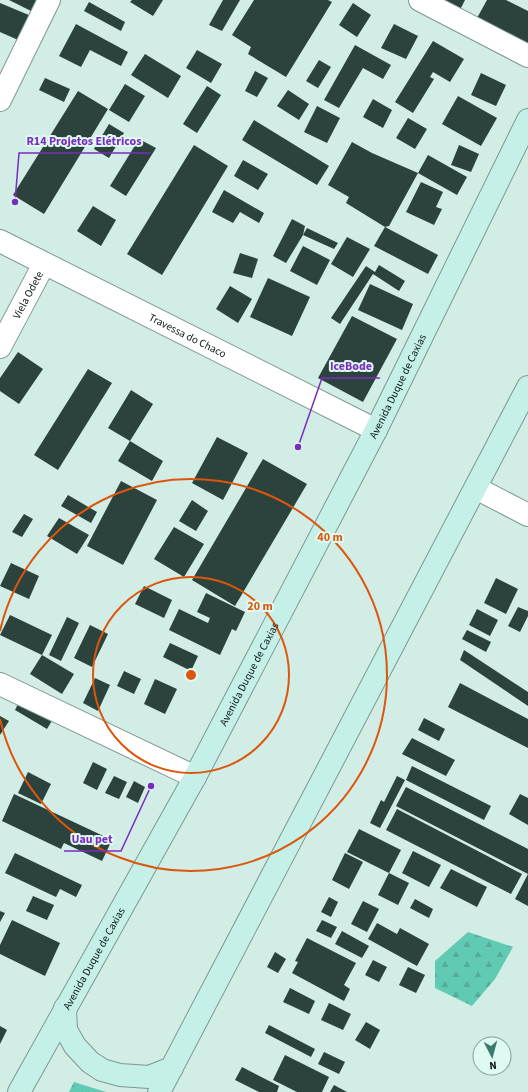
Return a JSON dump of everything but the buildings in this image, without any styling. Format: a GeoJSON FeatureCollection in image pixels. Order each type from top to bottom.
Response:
{"type":"FeatureCollection","features":[{"type":"Feature","properties":{"kind":"main road","name":"Avenida Duque de Caxias"},"geometry":{"type":"LineString","coordinates":[[19,1092],[64,1008],[195,777],[376,430],[528,120]]}},
{"type":"Feature","properties":{"kind":"main road"},"geometry":{"type":"LineString","coordinates":[[159,1092],[528,387]]}},
{"type":"Feature","properties":{"kind":"main road"},"geometry":{"type":"LineString","coordinates":[[64,1008],[66,1030],[74,1046],[90,1062],[102,1070],[120,1075],[149,1077],[172,1068]]}},
{"type":"Feature","properties":{"kind":"street"},"geometry":{"type":"LineString","coordinates":[[0,100],[48,0]]}},
{"type":"Feature","properties":{"kind":"street"},"geometry":{"type":"LineString","coordinates":[[420,0],[528,56]]}},
{"type":"Feature","properties":{"kind":"street","name":"Travessa do Chaco"},"geometry":{"type":"LineString","coordinates":[[0,241],[376,430]]}},
{"type":"Feature","properties":{"kind":"street","name":"Viela Odete"},"geometry":{"type":"LineString","coordinates":[[0,347],[44,264]]}},
{"type":"Feature","properties":{"kind":"street"},"geometry":{"type":"LineString","coordinates":[[476,488],[528,515]]}},
{"type":"Feature","properties":{"kind":"street"},"geometry":{"type":"LineString","coordinates":[[0,684],[195,777]]}},
{"type":"Feature","properties":{"kind":"green space"},"geometry":{"type":"Polygon","coordinates":[[[468,932],[513,947],[495,979],[472,1006],[435,988],[435,961],[468,932]]]}},
{"type":"Feature","properties":{"kind":"green space"},"geometry":{"type":"Polygon","coordinates":[[[74,1082],[106,1092],[69,1092],[74,1082]]]}},
{"type":"Feature","properties":{"kind":"place","name":"R14 Projetos Elétricos"},"geometry":{"type":"Point","coordinates":[15,202]}},
{"type":"Feature","properties":{"kind":"place","name":"IceBode"},"geometry":{"type":"Point","coordinates":[298,447]}},
{"type":"Feature","properties":{"kind":"place","name":"Uau pet"},"geometry":{"type":"Point","coordinates":[151,786]}}]}
